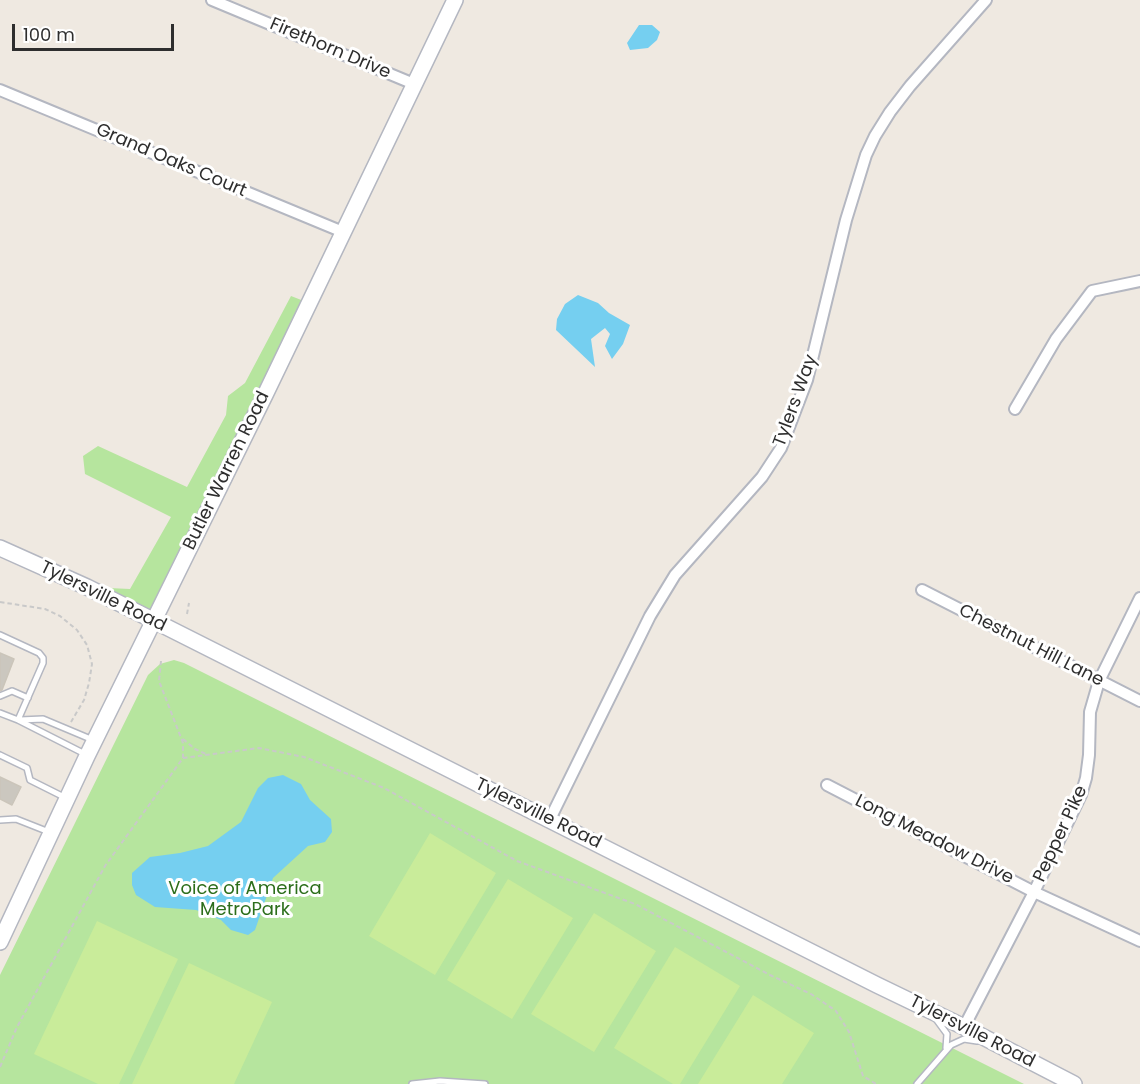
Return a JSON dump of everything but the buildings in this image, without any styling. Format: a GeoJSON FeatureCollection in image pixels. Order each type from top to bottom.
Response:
{"type":"FeatureCollection","features":[{"type":"Feature","properties":{"kind":"main road","name":"Butler Warren Road"},"geometry":{"type":"LineString","coordinates":[[0,942],[87,756],[270,385],[455,0]]}},
{"type":"Feature","properties":{"kind":"main road","name":"Tylersville Road"},"geometry":{"type":"LineString","coordinates":[[0,548],[87,587],[1074,1084]]}},
{"type":"Feature","properties":{"kind":"street","name":"Firethorn Drive"},"geometry":{"type":"LineString","coordinates":[[212,0],[414,84]]}},
{"type":"Feature","properties":{"kind":"street","name":"Tylers Way"},"geometry":{"type":"LineString","coordinates":[[550,819],[624,666],[675,575],[762,477],[781,448],[807,380],[846,220],[866,155],[875,136],[910,86],[986,0]]}},
{"type":"Feature","properties":{"kind":"street","name":"Grand Oaks Court"},"geometry":{"type":"LineString","coordinates":[[0,90],[343,232]]}},
{"type":"Feature","properties":{"kind":"street"},"geometry":{"type":"LineString","coordinates":[[1015,409],[1056,339],[1092,291],[1140,281]]}},
{"type":"Feature","properties":{"kind":"street","name":"Chestnut Hill Lane"},"geometry":{"type":"LineString","coordinates":[[922,590],[1140,702]]}},
{"type":"Feature","properties":{"kind":"street","name":"Pepper Pike"},"geometry":{"type":"LineString","coordinates":[[964,1027],[1034,892],[1084,786],[1089,755],[1090,712],[1099,681],[1140,598]]}},
{"type":"Feature","properties":{"kind":"street","name":"Long Meadow Drive"},"geometry":{"type":"LineString","coordinates":[[827,785],[1034,892],[1140,941]]}},
{"type":"Feature","properties":{"kind":"lane"},"geometry":{"type":"LineString","coordinates":[[0,635],[39,653],[43,658],[44,663],[18,720]]}},
{"type":"Feature","properties":{"kind":"lane"},"geometry":{"type":"LineString","coordinates":[[0,696],[12,692],[28,698]]}},
{"type":"Feature","properties":{"kind":"lane"},"geometry":{"type":"LineString","coordinates":[[0,713],[87,756]]}},
{"type":"Feature","properties":{"kind":"lane"},"geometry":{"type":"LineString","coordinates":[[18,720],[43,719],[95,741]]}},
{"type":"Feature","properties":{"kind":"lane"},"geometry":{"type":"LineString","coordinates":[[0,755],[27,768],[30,780],[68,798]]}},
{"type":"Feature","properties":{"kind":"lane"},"geometry":{"type":"LineString","coordinates":[[0,820],[16,819],[52,833]]}},
{"type":"Feature","properties":{"kind":"lane"},"geometry":{"type":"LineString","coordinates":[[924,1008],[934,1016],[947,1034],[946,1050]]}},
{"type":"Feature","properties":{"kind":"lane"},"geometry":{"type":"LineString","coordinates":[[917,1084],[946,1050],[957,1041],[964,1039],[1001,1046]]}},
{"type":"Feature","properties":{"kind":"lane"},"geometry":{"type":"LineString","coordinates":[[412,1084],[440,1081],[485,1084]]}},
{"type":"Feature","properties":{"kind":"path"},"geometry":{"type":"LineString","coordinates":[[0,602],[45,609],[60,616],[77,630],[87,645],[92,664],[90,683],[84,700],[67,729]]}},
{"type":"Feature","properties":{"kind":"path"},"geometry":{"type":"LineString","coordinates":[[187,614],[189,603]]}},
{"type":"Feature","properties":{"kind":"path"},"geometry":{"type":"LineString","coordinates":[[0,1067],[17,1027],[105,866],[183,758],[180,737],[159,681],[161,661]]}},
{"type":"Feature","properties":{"kind":"path"},"geometry":{"type":"LineString","coordinates":[[180,737],[195,749],[210,755]]}},
{"type":"Feature","properties":{"kind":"path"},"geometry":{"type":"LineString","coordinates":[[183,758],[259,748],[321,762],[384,788],[517,861],[635,904],[760,970],[811,994],[836,1011],[849,1032],[863,1076],[876,1084]]}},
{"type":"Feature","properties":{"kind":"green space"},"geometry":{"type":"Polygon","coordinates":[[[291,296],[309,303],[154,621],[87,587],[130,589],[171,517],[85,474],[83,456],[98,446],[187,487],[226,415],[228,396],[245,383],[291,296]]]}},
{"type":"Feature","properties":{"kind":"green space","name":"Voice of America MetroPark"},"geometry":{"type":"Polygon","coordinates":[[[174,660],[1024,1084],[0,1084],[0,975],[148,675],[160,664],[174,660]]]}},
{"type":"Feature","properties":{"kind":"green space"},"geometry":{"type":"Polygon","coordinates":[[[430,833],[496,873],[435,975],[369,936],[430,833]]]}},
{"type":"Feature","properties":{"kind":"green space"},"geometry":{"type":"Polygon","coordinates":[[[508,879],[573,918],[512,1019],[447,980],[508,879]]]}},
{"type":"Feature","properties":{"kind":"green space"},"geometry":{"type":"Polygon","coordinates":[[[594,913],[656,951],[594,1052],[531,1014],[594,913]]]}},
{"type":"Feature","properties":{"kind":"green space"},"geometry":{"type":"Polygon","coordinates":[[[97,921],[178,959],[119,1084],[98,1084],[34,1054],[97,921]]]}},
{"type":"Feature","properties":{"kind":"green space"},"geometry":{"type":"Polygon","coordinates":[[[675,947],[740,986],[680,1084],[673,1084],[614,1048],[675,947]]]}},
{"type":"Feature","properties":{"kind":"green space"},"geometry":{"type":"Polygon","coordinates":[[[189,963],[272,1002],[234,1084],[132,1084],[189,963]]]}},
{"type":"Feature","properties":{"kind":"green space"},"geometry":{"type":"Polygon","coordinates":[[[753,995],[814,1033],[782,1084],[698,1084],[753,995]]]}},
{"type":"Feature","properties":{"kind":"water"},"geometry":{"type":"Polygon","coordinates":[[[639,25],[652,25],[660,32],[657,40],[648,48],[630,50],[627,43],[639,25]]]}},
{"type":"Feature","properties":{"kind":"water"},"geometry":{"type":"Polygon","coordinates":[[[578,295],[598,303],[609,313],[630,325],[623,344],[612,359],[605,346],[610,334],[605,328],[591,339],[595,367],[556,330],[557,319],[565,304],[578,295]]]}},
{"type":"Feature","properties":{"kind":"water"},"geometry":{"type":"Polygon","coordinates":[[[283,775],[301,784],[310,800],[331,819],[332,832],[325,842],[308,846],[273,878],[255,930],[248,935],[231,930],[221,920],[196,910],[155,907],[136,895],[132,885],[132,873],[150,857],[208,846],[241,822],[258,788],[268,778],[283,775]]]}}]}
